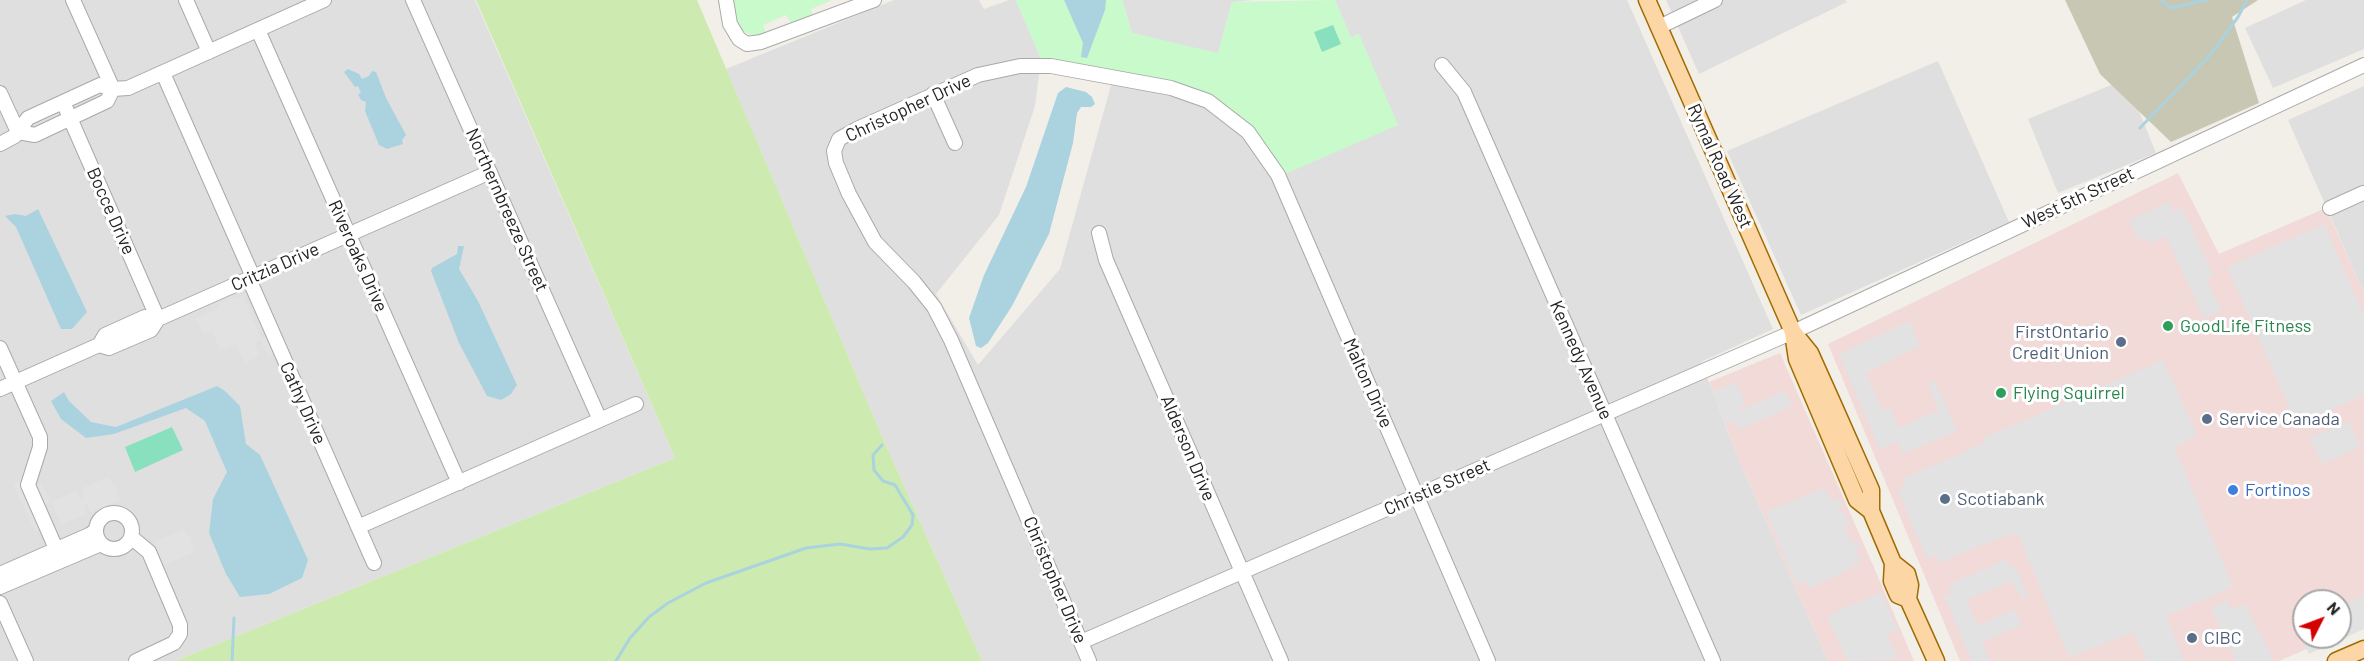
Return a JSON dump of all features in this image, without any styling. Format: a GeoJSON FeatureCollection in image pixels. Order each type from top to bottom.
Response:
{"type":"FeatureCollection","features":[{"type":"Feature","properties":{"kind":"main road","name":"Rymal Road West"},"geometry":{"type":"LineString","coordinates":[[1647,0],[1793,332],[1797,359],[1857,500],[1871,511],[1893,563],[1907,574],[1910,585],[1908,599],[1936,661]]}},
{"type":"Feature","properties":{"kind":"main road"},"geometry":{"type":"LineString","coordinates":[[2336,661],[2364,649]]}},
{"type":"Feature","properties":{"kind":"street"},"geometry":{"type":"LineString","coordinates":[[73,0],[113,89]]}},
{"type":"Feature","properties":{"kind":"street"},"geometry":{"type":"LineString","coordinates":[[186,0],[209,52]]}},
{"type":"Feature","properties":{"kind":"street"},"geometry":{"type":"LineString","coordinates":[[0,144],[18,132],[27,118],[100,85],[113,89],[128,88],[258,30],[301,5],[324,0]]}},
{"type":"Feature","properties":{"kind":"street","name":"Northernbreeze Street"},"geometry":{"type":"LineString","coordinates":[[413,0],[600,420]]}},
{"type":"Feature","properties":{"kind":"street"},"geometry":{"type":"LineString","coordinates":[[726,0],[730,24],[737,37],[747,44],[761,42],[874,0]]}},
{"type":"Feature","properties":{"kind":"street"},"geometry":{"type":"LineString","coordinates":[[1659,27],[1715,0]]}},
{"type":"Feature","properties":{"kind":"street","name":"Riveroaks Drive"},"geometry":{"type":"LineString","coordinates":[[258,30],[459,483]]}},
{"type":"Feature","properties":{"kind":"street","name":"Kennedy Avenue"},"geometry":{"type":"LineString","coordinates":[[1442,65],[1464,92],[1713,661]]}},
{"type":"Feature","properties":{"kind":"street","name":"West 5th Street"},"geometry":{"type":"LineString","coordinates":[[1793,332],[2364,65]]}},
{"type":"Feature","properties":{"kind":"street","name":"Christopher Drive"},"geometry":{"type":"LineString","coordinates":[[1089,661],[947,332],[927,298],[875,242],[849,194],[836,163],[834,152],[839,139],[933,94],[978,75],[1020,66],[1051,66],[1171,88],[1208,101],[1230,117]]}},
{"type":"Feature","properties":{"kind":"street","name":"Cathy Drive"},"geometry":{"type":"LineString","coordinates":[[163,73],[374,563]]}},
{"type":"Feature","properties":{"kind":"street"},"geometry":{"type":"LineString","coordinates":[[18,132],[34,135],[107,101],[113,89]]}},
{"type":"Feature","properties":{"kind":"street"},"geometry":{"type":"LineString","coordinates":[[0,93],[18,132]]}},
{"type":"Feature","properties":{"kind":"street"},"geometry":{"type":"LineString","coordinates":[[933,94],[955,143]]}},
{"type":"Feature","properties":{"kind":"street","name":"Bocce Drive"},"geometry":{"type":"LineString","coordinates":[[63,102],[158,319]]}},
{"type":"Feature","properties":{"kind":"street","name":"Malton Drive"},"geometry":{"type":"LineString","coordinates":[[1230,117],[1248,132],[1278,175],[1488,661]]}},
{"type":"Feature","properties":{"kind":"street","name":"Critzia Drive"},"geometry":{"type":"LineString","coordinates":[[0,389],[99,345],[105,335],[115,330],[145,317],[158,319],[490,172]]}},
{"type":"Feature","properties":{"kind":"street"},"geometry":{"type":"LineString","coordinates":[[2330,208],[2364,194]]}},
{"type":"Feature","properties":{"kind":"street","name":"Alderson Drive"},"geometry":{"type":"LineString","coordinates":[[1099,233],[1106,260],[1281,661]]}},
{"type":"Feature","properties":{"kind":"street","name":"Christie Street"},"geometry":{"type":"LineString","coordinates":[[1081,642],[1793,332]]}},
{"type":"Feature","properties":{"kind":"street"},"geometry":{"type":"LineString","coordinates":[[0,348],[41,442],[28,484],[59,555]]}},
{"type":"Feature","properties":{"kind":"street"},"geometry":{"type":"LineString","coordinates":[[358,527],[636,404]]}},
{"type":"Feature","properties":{"kind":"street"},"geometry":{"type":"LineString","coordinates":[[114,512],[120,513],[129,520],[130,537],[123,546],[106,547],[98,537],[99,520],[103,516],[114,512]]}},
{"type":"Feature","properties":{"kind":"street"},"geometry":{"type":"LineString","coordinates":[[0,587],[98,537]]}},
{"type":"Feature","properties":{"kind":"street"},"geometry":{"type":"LineString","coordinates":[[130,537],[149,552],[180,625],[180,634],[174,643],[136,661]]}},
{"type":"Feature","properties":{"kind":"street"},"geometry":{"type":"LineString","coordinates":[[0,574],[59,555]]}},
{"type":"Feature","properties":{"kind":"street"},"geometry":{"type":"LineString","coordinates":[[0,603],[26,661]]}},
{"type":"Feature","properties":{"kind":"shaded area"},"geometry":{"type":"Polygon","coordinates":[[[0,0],[475,0],[675,458],[175,661],[0,661],[0,0]]]}},
{"type":"Feature","properties":{"kind":"shaded area"},"geometry":{"type":"Polygon","coordinates":[[[894,0],[979,0],[984,9],[1009,0],[1016,0],[1041,59],[1035,106],[999,215],[936,294],[978,365],[1060,269],[1115,71],[1176,82],[1207,94],[1239,114],[1263,140],[1285,174],[1358,34],[1351,38],[1335,0],[1627,0],[1773,329],[1701,362],[1739,460],[1828,661],[982,661],[881,434],[726,69],[894,0]]]}},
{"type":"Feature","properties":{"kind":"shaded area"},"geometry":{"type":"Polygon","coordinates":[[[1122,0],[1253,0],[1232,2],[1218,54],[1132,33],[1122,0]]]}},
{"type":"Feature","properties":{"kind":"shaded area"},"geometry":{"type":"Polygon","coordinates":[[[1666,0],[1845,0],[1847,2],[1699,74],[1666,0]]]}},
{"type":"Feature","properties":{"kind":"shaded area"},"geometry":{"type":"Polygon","coordinates":[[[2065,0],[2258,0],[2232,17],[2259,103],[2171,142],[2100,74],[2065,0]]]}},
{"type":"Feature","properties":{"kind":"shaded area"},"geometry":{"type":"Polygon","coordinates":[[[2306,0],[2364,0],[2364,49],[2273,88],[2245,28],[2306,0]]]}},
{"type":"Feature","properties":{"kind":"shaded area"},"geometry":{"type":"Polygon","coordinates":[[[1938,61],[2009,222],[1801,315],[1727,151],[1938,61]]]}},
{"type":"Feature","properties":{"kind":"shaded area"},"geometry":{"type":"Polygon","coordinates":[[[2126,79],[2156,153],[2058,193],[2028,119],[2126,79]]]}},
{"type":"Feature","properties":{"kind":"shaded area"},"geometry":{"type":"Polygon","coordinates":[[[2364,86],[2364,293],[2288,120],[2364,86]]]}},
{"type":"Feature","properties":{"kind":"shaded area"},"geometry":{"type":"Polygon","coordinates":[[[2178,173],[2219,254],[2326,208],[2364,293],[2364,624],[2352,629],[2352,589],[2292,589],[2292,649],[2306,649],[2279,661],[1960,661],[1828,344],[2178,173]]]}},
{"type":"Feature","properties":{"kind":"shaded area"},"geometry":{"type":"Polygon","coordinates":[[[2169,202],[2174,212],[2182,208],[2214,276],[2207,280],[2221,311],[2204,319],[2166,236],[2149,244],[2146,237],[2138,240],[2129,220],[2169,202]]]}},
{"type":"Feature","properties":{"kind":"shaded area"},"geometry":{"type":"Polygon","coordinates":[[[2324,224],[2364,314],[2364,395],[2297,425],[2227,267],[2324,224]]]}},
{"type":"Feature","properties":{"kind":"shaded area"},"geometry":{"type":"Polygon","coordinates":[[[234,296],[237,299],[243,296],[262,339],[268,336],[276,352],[268,356],[261,339],[254,343],[260,356],[245,363],[236,344],[220,350],[212,331],[203,333],[196,319],[219,308],[218,304],[234,296]]]}},
{"type":"Feature","properties":{"kind":"shaded area"},"geometry":{"type":"Polygon","coordinates":[[[1910,321],[1920,346],[1866,373],[1883,411],[1890,408],[1899,428],[1939,410],[1928,384],[1935,381],[1957,431],[1903,454],[1897,441],[1880,450],[1839,354],[1910,321]]]}},
{"type":"Feature","properties":{"kind":"shaded area"},"geometry":{"type":"Polygon","coordinates":[[[1780,353],[1914,661],[1828,661],[1739,460],[1709,382],[1780,353]]]}},
{"type":"Feature","properties":{"kind":"shaded area"},"geometry":{"type":"Polygon","coordinates":[[[2163,360],[2197,435],[2175,448],[2233,587],[2166,616],[2184,661],[2147,661],[2133,632],[2069,658],[2018,534],[1997,539],[1939,563],[1936,555],[1927,559],[1898,491],[1905,487],[1902,479],[1985,442],[1983,438],[2163,360]]]}},
{"type":"Feature","properties":{"kind":"shaded area"},"geometry":{"type":"Polygon","coordinates":[[[1736,382],[1745,403],[1739,406],[1742,409],[1785,391],[1792,406],[1739,430],[1734,421],[1726,424],[1712,392],[1736,382]]]}},
{"type":"Feature","properties":{"kind":"shaded area"},"geometry":{"type":"Polygon","coordinates":[[[2349,421],[2360,447],[2322,464],[2310,438],[2349,421]]]}},
{"type":"Feature","properties":{"kind":"shaded area"},"geometry":{"type":"Polygon","coordinates":[[[30,476],[34,487],[41,484],[50,502],[34,509],[42,528],[35,532],[13,484],[30,476]]]}},
{"type":"Feature","properties":{"kind":"shaded area"},"geometry":{"type":"Polygon","coordinates":[[[109,476],[112,485],[115,484],[120,500],[91,513],[87,505],[84,506],[87,514],[61,525],[51,502],[77,491],[80,499],[84,497],[81,489],[109,476]]]}},
{"type":"Feature","properties":{"kind":"shaded area"},"geometry":{"type":"Polygon","coordinates":[[[1824,488],[1833,501],[1840,499],[1843,507],[1837,509],[1845,513],[1844,516],[1850,522],[1849,526],[1843,526],[1853,543],[1858,542],[1860,550],[1854,552],[1862,558],[1857,565],[1852,562],[1853,568],[1808,589],[1805,581],[1797,585],[1766,512],[1824,488]]]}},
{"type":"Feature","properties":{"kind":"shaded area"},"geometry":{"type":"Polygon","coordinates":[[[184,529],[187,536],[190,535],[194,552],[164,565],[154,542],[184,529]]]}},
{"type":"Feature","properties":{"kind":"shaded area"},"geometry":{"type":"Polygon","coordinates":[[[2006,559],[2009,566],[2014,564],[2028,597],[2022,599],[2012,581],[1966,600],[1978,626],[2014,609],[2022,625],[1982,642],[1990,661],[1972,661],[1944,596],[1952,594],[1948,585],[2006,559]]]}},
{"type":"Feature","properties":{"kind":"shaded area"},"geometry":{"type":"Polygon","coordinates":[[[1881,592],[1898,630],[1887,635],[1898,659],[1847,661],[1827,616],[1881,592]]]}},
{"type":"Feature","properties":{"kind":"shaded area"},"geometry":{"type":"Polygon","coordinates":[[[2364,595],[2364,629],[2352,634],[2352,600],[2364,595]]]}},
{"type":"Feature","properties":{"kind":"shaded area"},"geometry":{"type":"Polygon","coordinates":[[[2227,600],[2231,609],[2245,604],[2273,658],[2267,661],[2236,661],[2211,608],[2227,600]]]}},
{"type":"Feature","properties":{"kind":"shaded area"},"geometry":{"type":"Polygon","coordinates":[[[2306,649],[2320,649],[2309,654],[2306,649]]]}},
{"type":"Feature","properties":{"kind":"green space"},"geometry":{"type":"Polygon","coordinates":[[[476,0],[697,0],[881,434],[982,661],[175,661],[675,458],[476,0]]]}},
{"type":"Feature","properties":{"kind":"green space"},"geometry":{"type":"Polygon","coordinates":[[[731,0],[832,0],[811,9],[813,16],[791,23],[786,15],[763,25],[767,35],[751,35],[734,22],[731,0]]]}},
{"type":"Feature","properties":{"kind":"green space"},"geometry":{"type":"Polygon","coordinates":[[[1016,0],[1122,0],[1132,33],[1218,53],[1232,2],[1335,0],[1351,38],[1359,34],[1398,125],[1285,174],[1263,140],[1239,114],[1207,94],[1176,82],[1041,59],[1016,0]]]}},
{"type":"Feature","properties":{"kind":"green space"},"geometry":{"type":"Polygon","coordinates":[[[1333,25],[1341,44],[1322,52],[1314,32],[1333,25]]]}},
{"type":"Feature","properties":{"kind":"green space"},"geometry":{"type":"Polygon","coordinates":[[[172,427],[183,450],[135,472],[125,447],[172,427]]]}},
{"type":"Feature","properties":{"kind":"water"},"geometry":{"type":"Polygon","coordinates":[[[1064,0],[1106,0],[1105,10],[1087,58],[1081,57],[1083,43],[1064,0]]]}},
{"type":"Feature","properties":{"kind":"water"},"geometry":{"type":"Polygon","coordinates":[[[348,69],[359,74],[362,79],[369,76],[372,71],[376,72],[386,98],[406,135],[402,140],[403,144],[387,149],[379,145],[365,111],[366,102],[361,100],[358,94],[361,93],[358,86],[355,87],[344,72],[348,69]]]}},
{"type":"Feature","properties":{"kind":"water"},"geometry":{"type":"Polygon","coordinates":[[[1066,87],[1086,92],[1095,104],[1091,107],[1081,107],[1077,113],[1073,143],[1049,234],[1012,306],[988,343],[981,348],[976,346],[969,318],[984,275],[1026,187],[1058,93],[1066,87]]]}},
{"type":"Feature","properties":{"kind":"water"},"geometry":{"type":"Polygon","coordinates":[[[38,209],[87,312],[72,329],[61,329],[16,227],[5,216],[15,214],[26,216],[38,209]]]}},
{"type":"Feature","properties":{"kind":"water"},"geometry":{"type":"Polygon","coordinates":[[[458,246],[464,246],[459,269],[478,301],[517,385],[511,394],[501,400],[487,396],[459,343],[431,271],[432,268],[457,254],[458,246]]]}},
{"type":"Feature","properties":{"kind":"water"},"geometry":{"type":"Polygon","coordinates":[[[217,386],[240,406],[246,444],[260,455],[308,560],[302,578],[269,594],[240,597],[226,574],[209,533],[213,499],[227,472],[205,421],[186,408],[114,434],[86,438],[61,419],[51,401],[64,392],[69,401],[91,422],[116,427],[217,386]]]}},
{"type":"Feature","properties":{"kind":"waterway"},"geometry":{"type":"LineString","coordinates":[[2161,0],[2170,8],[2207,0]]}},
{"type":"Feature","properties":{"kind":"waterway"},"geometry":{"type":"LineString","coordinates":[[2140,128],[2212,53],[2238,17],[2247,0]]}},
{"type":"Feature","properties":{"kind":"waterway"},"geometry":{"type":"LineString","coordinates":[[616,661],[630,638],[649,617],[668,603],[706,583],[806,548],[840,544],[870,549],[887,548],[903,537],[912,525],[913,515],[895,485],[883,481],[874,470],[873,455],[882,445]]}},
{"type":"Feature","properties":{"kind":"waterway"},"geometry":{"type":"LineString","coordinates":[[232,661],[234,618]]}},
{"type":"Feature","properties":{"kind":"place","name":"GoodLife Fitness"},"geometry":{"type":"Point","coordinates":[2168,326]}},
{"type":"Feature","properties":{"kind":"place","name":"FirstOntario Credit Union"},"geometry":{"type":"Point","coordinates":[2121,342]}},
{"type":"Feature","properties":{"kind":"place","name":"Flying Squirrel"},"geometry":{"type":"Point","coordinates":[2001,393]}},
{"type":"Feature","properties":{"kind":"place","name":"Service Canada"},"geometry":{"type":"Point","coordinates":[2207,419]}},
{"type":"Feature","properties":{"kind":"place","name":"Fortinos"},"geometry":{"type":"Point","coordinates":[2233,490]}},
{"type":"Feature","properties":{"kind":"place","name":"Scotiabank"},"geometry":{"type":"Point","coordinates":[1945,499]}},
{"type":"Feature","properties":{"kind":"place","name":"CIBC"},"geometry":{"type":"Point","coordinates":[2192,638]}}]}
